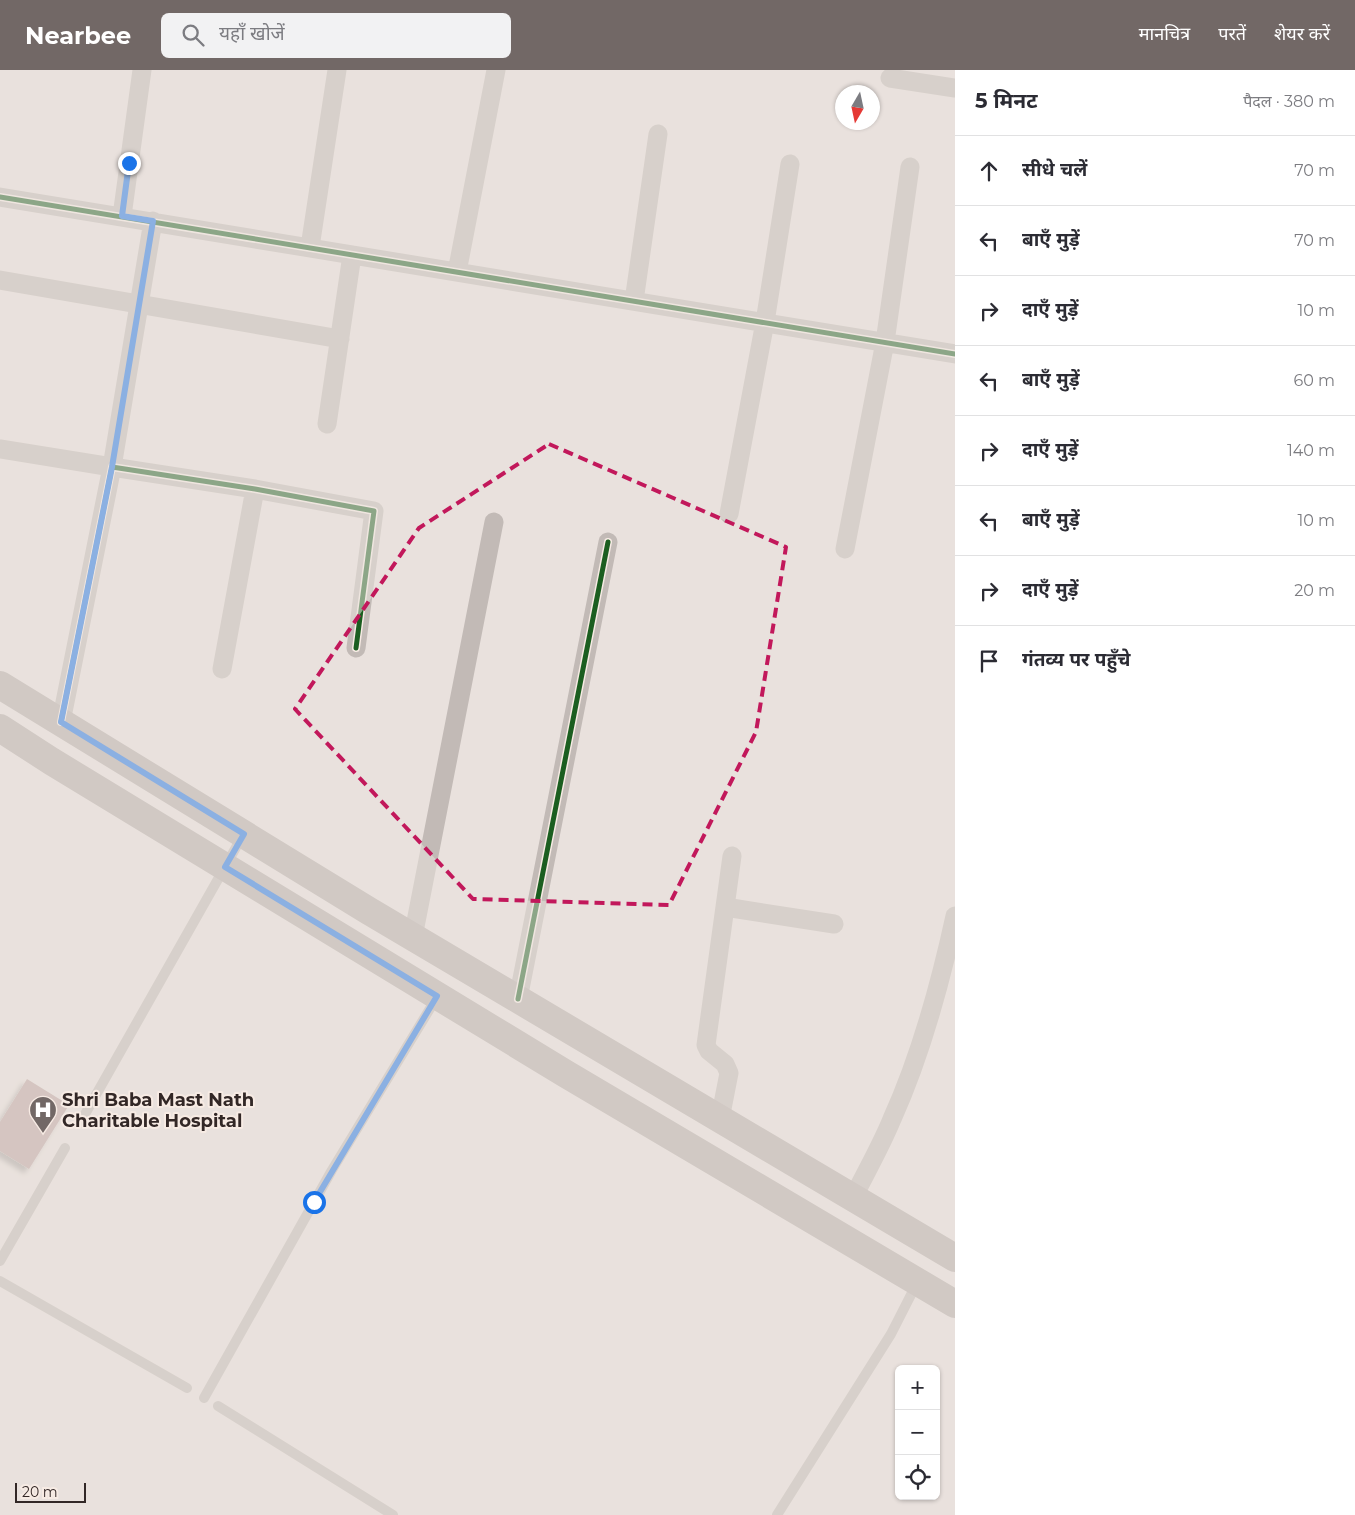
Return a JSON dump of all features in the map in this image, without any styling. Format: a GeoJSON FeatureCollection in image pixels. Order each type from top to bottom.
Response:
{"type":"FeatureCollection","features":[{"type":"Feature","properties":{"kind":"main road"},"geometry":{"type":"LineString","coordinates":[[0,685],[413,937],[955,1258]]}},
{"type":"Feature","properties":{"kind":"main road"},"geometry":{"type":"LineString","coordinates":[[0,728],[566,1074],[955,1304]]}},
{"type":"Feature","properties":{"kind":"street"},"geometry":{"type":"LineString","coordinates":[[122,216],[142,70]]}},
{"type":"Feature","properties":{"kind":"street"},"geometry":{"type":"LineString","coordinates":[[310,247],[337,70]]}},
{"type":"Feature","properties":{"kind":"street"},"geometry":{"type":"LineString","coordinates":[[457,272],[496,70]]}},
{"type":"Feature","properties":{"kind":"street"},"geometry":{"type":"LineString","coordinates":[[890,78],[955,88]]}},
{"type":"Feature","properties":{"kind":"street"},"geometry":{"type":"LineString","coordinates":[[634,301],[658,134]]}},
{"type":"Feature","properties":{"kind":"street"},"geometry":{"type":"LineString","coordinates":[[729,514],[765,322],[790,164]]}},
{"type":"Feature","properties":{"kind":"street"},"geometry":{"type":"LineString","coordinates":[[845,549],[885,342],[910,168]]}},
{"type":"Feature","properties":{"kind":"street"},"geometry":{"type":"LineString","coordinates":[[0,197],[955,354]]}},
{"type":"Feature","properties":{"kind":"street"},"geometry":{"type":"LineString","coordinates":[[61,722],[112,467],[153,221]]}},
{"type":"Feature","properties":{"kind":"street"},"geometry":{"type":"LineString","coordinates":[[327,424],[352,254]]}},
{"type":"Feature","properties":{"kind":"street"},"geometry":{"type":"LineString","coordinates":[[0,280],[340,339]]}},
{"type":"Feature","properties":{"kind":"street"},"geometry":{"type":"LineString","coordinates":[[0,449],[256,489],[374,511],[356,648]]}},
{"type":"Feature","properties":{"kind":"street"},"geometry":{"type":"LineString","coordinates":[[222,669],[256,489]]}},
{"type":"Feature","properties":{"kind":"street"},"geometry":{"type":"LineString","coordinates":[[413,937],[494,522]]}},
{"type":"Feature","properties":{"kind":"street"},"geometry":{"type":"LineString","coordinates":[[518,999],[608,542]]}},
{"type":"Feature","properties":{"kind":"street"},"geometry":{"type":"LineString","coordinates":[[720,1119],[729,1073],[725,1064],[709,1051],[706,1045],[732,856]]}},
{"type":"Feature","properties":{"kind":"street"},"geometry":{"type":"LineString","coordinates":[[725,907],[834,924]]}},
{"type":"Feature","properties":{"kind":"street"},"geometry":{"type":"LineString","coordinates":[[853,1198],[892,1119],[919,1048],[947,953],[955,916]]}},
{"type":"Feature","properties":{"kind":"lane"},"geometry":{"type":"LineString","coordinates":[[80,1123],[244,834]]}},
{"type":"Feature","properties":{"kind":"lane"},"geometry":{"type":"LineString","coordinates":[[204,1398],[332,1170],[437,996]]}},
{"type":"Feature","properties":{"kind":"lane"},"geometry":{"type":"LineString","coordinates":[[0,1261],[65,1148]]}},
{"type":"Feature","properties":{"kind":"lane"},"geometry":{"type":"LineString","coordinates":[[0,1281],[187,1388]]}},
{"type":"Feature","properties":{"kind":"lane"},"geometry":{"type":"LineString","coordinates":[[777,1515],[891,1334],[917,1282]]}},
{"type":"Feature","properties":{"kind":"lane"},"geometry":{"type":"LineString","coordinates":[[218,1406],[393,1515]]}},
{"type":"Feature","properties":{"kind":"highlighted area"},"geometry":{"type":"Polygon","coordinates":[[[549,444],[786,547],[756,732],[669,905],[473,899],[295,709],[419,528],[549,444]]]}},
{"type":"Feature","properties":{"kind":"building"},"geometry":{"type":"Polygon","coordinates":[[[27,1079],[69,1105],[29,1169],[0,1151],[0,1122],[27,1079]]]}},
{"type":"Feature","properties":{"kind":"cycle path"},"geometry":{"type":"LineString","coordinates":[[0,197],[955,354]]}},
{"type":"Feature","properties":{"kind":"cycle path"},"geometry":{"type":"LineString","coordinates":[[61,722],[112,467],[255,489],[374,511],[356,648]]}},
{"type":"Feature","properties":{"kind":"cycle path"},"geometry":{"type":"LineString","coordinates":[[518,999],[608,542]]}},
{"type":"Feature","properties":{"kind":"place","name":"Shri Baba Mast Nath Charitable Hospital"},"geometry":{"type":"Point","coordinates":[43,1134]}},
{"type":"Feature","properties":{"kind":"route"},"geometry":{"type":"LineString","coordinates":[[129,163],[122,216],[153,221],[112,467],[61,722],[244,834],[225,867],[437,996],[314,1202]]}}]}
